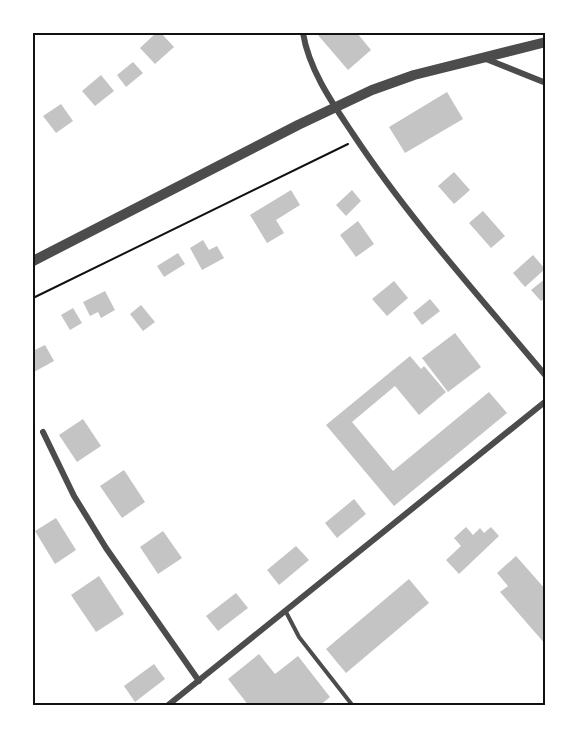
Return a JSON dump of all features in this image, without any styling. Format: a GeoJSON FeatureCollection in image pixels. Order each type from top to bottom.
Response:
{"type":"FeatureCollection","features":[{"type":"Feature","properties":{"kind":"street"},"geometry":{"type":"LineString","coordinates":[[303,33],[314,66],[335,107],[386,184],[546,376]]}},
{"type":"Feature","properties":{"kind":"street"},"geometry":{"type":"LineString","coordinates":[[33,261],[335,107],[414,75],[486,59],[546,42]]}},
{"type":"Feature","properties":{"kind":"street"},"geometry":{"type":"LineString","coordinates":[[486,59],[546,83]]}},
{"type":"Feature","properties":{"kind":"street"},"geometry":{"type":"LineString","coordinates":[[167,706],[546,401]]}},
{"type":"Feature","properties":{"kind":"street"},"geometry":{"type":"LineString","coordinates":[[43,432],[74,496],[106,548],[199,681]]}},
{"type":"Feature","properties":{"kind":"lane"},"geometry":{"type":"LineString","coordinates":[[286,612],[299,637],[352,706]]}},
{"type":"Feature","properties":{"kind":"path"},"geometry":{"type":"LineString","coordinates":[[33,298],[357,140]]}},
{"type":"Feature","properties":{"kind":"building"},"geometry":{"type":"Polygon","coordinates":[[[156,33],[161,33],[174,47],[155,64],[140,48],[156,33]]]}},
{"type":"Feature","properties":{"kind":"building"},"geometry":{"type":"Polygon","coordinates":[[[321,33],[357,33],[371,50],[348,70],[318,35],[321,33]]]}},
{"type":"Feature","properties":{"kind":"building"},"geometry":{"type":"Polygon","coordinates":[[[133,62],[143,73],[126,87],[117,75],[133,62]]]}},
{"type":"Feature","properties":{"kind":"building"},"geometry":{"type":"Polygon","coordinates":[[[101,75],[114,91],[95,106],[82,91],[101,75]]]}},
{"type":"Feature","properties":{"kind":"building"},"geometry":{"type":"Polygon","coordinates":[[[447,92],[463,119],[405,153],[389,127],[447,92]]]}},
{"type":"Feature","properties":{"kind":"building"},"geometry":{"type":"Polygon","coordinates":[[[61,104],[73,121],[56,133],[43,116],[61,104]]]}},
{"type":"Feature","properties":{"kind":"building"},"geometry":{"type":"Polygon","coordinates":[[[454,172],[470,190],[454,204],[438,186],[454,172]]]}},
{"type":"Feature","properties":{"kind":"building"},"geometry":{"type":"Polygon","coordinates":[[[291,190],[300,205],[276,220],[284,233],[267,243],[250,215],[291,190]]]}},
{"type":"Feature","properties":{"kind":"building"},"geometry":{"type":"Polygon","coordinates":[[[352,190],[361,201],[346,216],[336,205],[352,190]]]}},
{"type":"Feature","properties":{"kind":"building"},"geometry":{"type":"Polygon","coordinates":[[[483,211],[505,236],[491,248],[469,223],[483,211]]]}},
{"type":"Feature","properties":{"kind":"building"},"geometry":{"type":"Polygon","coordinates":[[[358,221],[374,244],[356,257],[340,235],[358,221]]]}},
{"type":"Feature","properties":{"kind":"building"},"geometry":{"type":"Polygon","coordinates":[[[203,240],[209,250],[217,246],[224,258],[202,270],[190,248],[203,240]]]}},
{"type":"Feature","properties":{"kind":"building"},"geometry":{"type":"Polygon","coordinates":[[[178,253],[185,264],[164,277],[157,266],[178,253]]]}},
{"type":"Feature","properties":{"kind":"building"},"geometry":{"type":"Polygon","coordinates":[[[533,255],[545,269],[525,287],[513,273],[533,255]]]}},
{"type":"Feature","properties":{"kind":"building"},"geometry":{"type":"Polygon","coordinates":[[[546,278],[546,297],[541,301],[531,290],[546,278]]]}},
{"type":"Feature","properties":{"kind":"building"},"geometry":{"type":"Polygon","coordinates":[[[394,281],[408,298],[387,316],[372,299],[394,281]]]}},
{"type":"Feature","properties":{"kind":"building"},"geometry":{"type":"Polygon","coordinates":[[[105,291],[115,310],[101,318],[98,312],[90,316],[83,302],[105,291]]]}},
{"type":"Feature","properties":{"kind":"building"},"geometry":{"type":"Polygon","coordinates":[[[430,299],[440,311],[422,325],[413,313],[430,299]]]}},
{"type":"Feature","properties":{"kind":"building"},"geometry":{"type":"Polygon","coordinates":[[[141,305],[155,322],[143,331],[130,314],[141,305]]]}},
{"type":"Feature","properties":{"kind":"building"},"geometry":{"type":"Polygon","coordinates":[[[73,308],[82,323],[70,330],[61,315],[73,308]]]}},
{"type":"Feature","properties":{"kind":"building"},"geometry":{"type":"Polygon","coordinates":[[[455,333],[481,367],[448,392],[422,358],[455,333]]]}},
{"type":"Feature","properties":{"kind":"building"},"geometry":{"type":"Polygon","coordinates":[[[45,345],[54,361],[34,372],[33,351],[45,345]]]}},
{"type":"Feature","properties":{"kind":"building"},"geometry":{"type":"Polygon","coordinates":[[[410,356],[421,369],[424,366],[446,392],[419,415],[395,386],[352,422],[393,471],[489,392],[507,413],[394,506],[326,425],[410,356]]]}},
{"type":"Feature","properties":{"kind":"building"},"geometry":{"type":"Polygon","coordinates":[[[83,419],[101,446],[77,462],[59,435],[83,419]]]}},
{"type":"Feature","properties":{"kind":"building"},"geometry":{"type":"Polygon","coordinates":[[[124,470],[145,502],[122,518],[100,486],[124,470]]]}},
{"type":"Feature","properties":{"kind":"building"},"geometry":{"type":"Polygon","coordinates":[[[354,499],[366,514],[337,538],[325,523],[354,499]]]}},
{"type":"Feature","properties":{"kind":"building"},"geometry":{"type":"Polygon","coordinates":[[[56,518],[76,550],[55,564],[35,531],[56,518]]]}},
{"type":"Feature","properties":{"kind":"building"},"geometry":{"type":"Polygon","coordinates":[[[466,527],[473,535],[480,528],[484,533],[491,527],[499,536],[459,574],[446,560],[461,546],[454,538],[466,527]]]}},
{"type":"Feature","properties":{"kind":"building"},"geometry":{"type":"Polygon","coordinates":[[[163,531],[182,558],[158,574],[140,547],[163,531]]]}},
{"type":"Feature","properties":{"kind":"building"},"geometry":{"type":"Polygon","coordinates":[[[296,546],[309,560],[279,585],[267,570],[296,546]]]}},
{"type":"Feature","properties":{"kind":"building"},"geometry":{"type":"Polygon","coordinates":[[[516,556],[546,590],[546,645],[500,592],[508,586],[497,573],[516,556]]]}},
{"type":"Feature","properties":{"kind":"building"},"geometry":{"type":"Polygon","coordinates":[[[99,576],[124,614],[96,632],[71,595],[99,576]]]}},
{"type":"Feature","properties":{"kind":"building"},"geometry":{"type":"Polygon","coordinates":[[[409,579],[429,603],[346,673],[326,649],[409,579]]]}},
{"type":"Feature","properties":{"kind":"building"},"geometry":{"type":"Polygon","coordinates":[[[236,593],[248,608],[218,631],[206,616],[236,593]]]}},
{"type":"Feature","properties":{"kind":"building"},"geometry":{"type":"Polygon","coordinates":[[[259,654],[275,674],[298,656],[330,697],[319,706],[249,706],[228,679],[259,654]]]}},
{"type":"Feature","properties":{"kind":"building"},"geometry":{"type":"Polygon","coordinates":[[[154,664],[165,679],[135,702],[124,686],[154,664]]]}}]}
